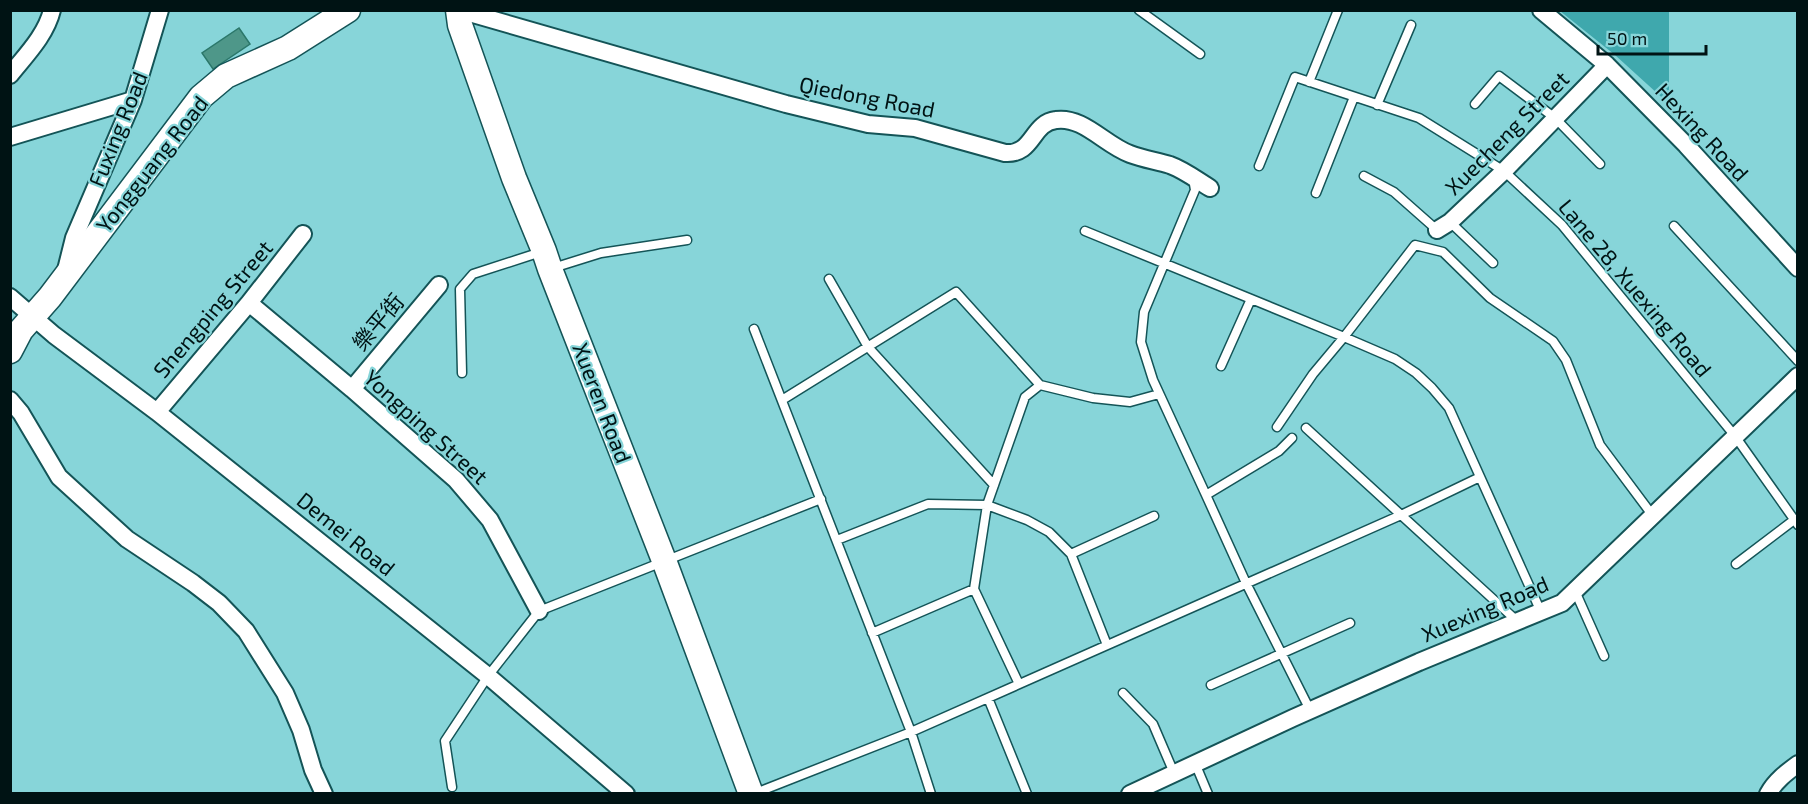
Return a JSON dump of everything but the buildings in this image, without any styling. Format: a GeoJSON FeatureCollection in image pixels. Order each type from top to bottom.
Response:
{"type":"FeatureCollection","features":[{"type":"Feature","properties":{"kind":"main road","name":"Yongguang Road"},"geometry":{"type":"LineString","coordinates":[[33,316],[63,280],[201,97],[226,76],[288,48],[348,10]]}},
{"type":"Feature","properties":{"kind":"main road","name":"Xueren Road"},"geometry":{"type":"LineString","coordinates":[[458,10],[460,25],[514,178],[665,562],[752,794]]}},
{"type":"Feature","properties":{"kind":"main road"},"geometry":{"type":"LineString","coordinates":[[10,351],[21,330],[33,316]]}},
{"type":"Feature","properties":{"kind":"street"},"geometry":{"type":"LineString","coordinates":[[10,75],[49,23],[52,10]]}},
{"type":"Feature","properties":{"kind":"street","name":"Fuxing Road"},"geometry":{"type":"LineString","coordinates":[[63,280],[74,238],[133,100],[160,10]]}},
{"type":"Feature","properties":{"kind":"street","name":"Qiedong Road"},"geometry":{"type":"LineString","coordinates":[[458,10],[786,104],[868,124],[915,128],[1005,153],[1014,153],[1025,148],[1042,125],[1054,120],[1070,120],[1129,154],[1172,166],[1210,188]]}},
{"type":"Feature","properties":{"kind":"street","name":"Hexing Road"},"geometry":{"type":"LineString","coordinates":[[1540,10],[1607,65],[1686,145],[1797,268]]}},
{"type":"Feature","properties":{"kind":"street","name":"Xuecheng Street"},"geometry":{"type":"LineString","coordinates":[[1444,226],[1504,171],[1607,65]]}},
{"type":"Feature","properties":{"kind":"street"},"geometry":{"type":"LineString","coordinates":[[10,137],[133,100]]}},
{"type":"Feature","properties":{"kind":"street","name":"Shengping Street"},"geometry":{"type":"LineString","coordinates":[[156,412],[249,303],[303,234]]}},
{"type":"Feature","properties":{"kind":"street","name":"樂平街"},"geometry":{"type":"LineString","coordinates":[[352,389],[439,285]]}},
{"type":"Feature","properties":{"kind":"street","name":"Demei Road"},"geometry":{"type":"LineString","coordinates":[[10,297],[488,676],[626,794]]}},
{"type":"Feature","properties":{"kind":"street","name":"Yongping Street"},"geometry":{"type":"LineString","coordinates":[[249,303],[456,480],[490,520],[540,611]]}},
{"type":"Feature","properties":{"kind":"street","name":"Xuexing Road"},"geometry":{"type":"LineString","coordinates":[[1130,794],[1310,710],[1562,603],[1797,376]]}},
{"type":"Feature","properties":{"kind":"street"},"geometry":{"type":"LineString","coordinates":[[10,400],[21,413],[59,477],[128,539],[219,603],[246,631],[285,693],[324,794]]}},
{"type":"Feature","properties":{"kind":"street"},"geometry":{"type":"LineString","coordinates":[[1768,794],[1786,772],[1797,764]]}},
{"type":"Feature","properties":{"kind":"lane"},"geometry":{"type":"LineString","coordinates":[[1139,10],[1200,54]]}},
{"type":"Feature","properties":{"kind":"lane"},"geometry":{"type":"LineString","coordinates":[[1258,166],[1295,77],[1309,82],[1338,10]]}},
{"type":"Feature","properties":{"kind":"lane"},"geometry":{"type":"LineString","coordinates":[[1377,105],[1411,26]]}},
{"type":"Feature","properties":{"kind":"lane"},"geometry":{"type":"LineString","coordinates":[[1475,104],[1499,76],[1555,118],[1600,164]]}},
{"type":"Feature","properties":{"kind":"lane","name":"Lane 28, Xuexing Road"},"geometry":{"type":"LineString","coordinates":[[1309,82],[1419,118],[1504,171],[1562,225],[1736,436],[1796,523]]}},
{"type":"Feature","properties":{"kind":"lane"},"geometry":{"type":"LineString","coordinates":[[1316,193],[1354,97]]}},
{"type":"Feature","properties":{"kind":"lane"},"geometry":{"type":"LineString","coordinates":[[1364,176],[1394,192],[1493,263]]}},
{"type":"Feature","properties":{"kind":"lane"},"geometry":{"type":"LineString","coordinates":[[1193,178],[1195,190],[1143,312],[1141,342],[1159,394],[1246,583],[1310,710]]}},
{"type":"Feature","properties":{"kind":"lane"},"geometry":{"type":"LineString","coordinates":[[1674,226],[1797,361]]}},
{"type":"Feature","properties":{"kind":"lane"},"geometry":{"type":"LineString","coordinates":[[1085,231],[1344,337],[1395,359],[1416,373],[1449,408],[1541,612]]}},
{"type":"Feature","properties":{"kind":"lane"},"geometry":{"type":"LineString","coordinates":[[462,373],[460,289],[473,274],[547,260],[687,240]]}},
{"type":"Feature","properties":{"kind":"lane"},"geometry":{"type":"LineString","coordinates":[[1277,428],[1312,374],[1344,337],[1414,245],[1443,252],[1490,297],[1553,341],[1569,368],[1600,445],[1653,516]]}},
{"type":"Feature","properties":{"kind":"lane"},"geometry":{"type":"LineString","coordinates":[[829,279],[868,347],[994,485]]}},
{"type":"Feature","properties":{"kind":"lane"},"geometry":{"type":"LineString","coordinates":[[782,400],[956,292],[1040,385],[1093,398],[1130,402],[1159,394]]}},
{"type":"Feature","properties":{"kind":"lane"},"geometry":{"type":"LineString","coordinates":[[1221,366],[1251,298]]}},
{"type":"Feature","properties":{"kind":"lane"},"geometry":{"type":"LineString","coordinates":[[754,329],[911,732],[931,794]]}},
{"type":"Feature","properties":{"kind":"lane"},"geometry":{"type":"LineString","coordinates":[[1019,684],[974,589],[987,505],[1025,397],[1040,385]]}},
{"type":"Feature","properties":{"kind":"lane"},"geometry":{"type":"LineString","coordinates":[[1306,428],[1517,622]]}},
{"type":"Feature","properties":{"kind":"lane"},"geometry":{"type":"LineString","coordinates":[[1206,495],[1279,451],[1292,438]]}},
{"type":"Feature","properties":{"kind":"lane"},"geometry":{"type":"LineString","coordinates":[[752,794],[911,732],[1401,515],[1480,477]]}},
{"type":"Feature","properties":{"kind":"lane"},"geometry":{"type":"LineString","coordinates":[[452,787],[445,741],[488,676],[540,611],[821,500]]}},
{"type":"Feature","properties":{"kind":"lane"},"geometry":{"type":"LineString","coordinates":[[837,540],[928,504],[987,505],[1027,520],[1049,532],[1071,554],[1107,645]]}},
{"type":"Feature","properties":{"kind":"lane"},"geometry":{"type":"LineString","coordinates":[[1071,554],[1154,516]]}},
{"type":"Feature","properties":{"kind":"lane"},"geometry":{"type":"LineString","coordinates":[[1736,564],[1796,523]]}},
{"type":"Feature","properties":{"kind":"lane"},"geometry":{"type":"LineString","coordinates":[[872,633],[974,589]]}},
{"type":"Feature","properties":{"kind":"lane"},"geometry":{"type":"LineString","coordinates":[[1574,590],[1604,656]]}},
{"type":"Feature","properties":{"kind":"lane"},"geometry":{"type":"LineString","coordinates":[[1211,685],[1350,623]]}},
{"type":"Feature","properties":{"kind":"lane"},"geometry":{"type":"LineString","coordinates":[[1123,693],[1153,724],[1174,773]]}},
{"type":"Feature","properties":{"kind":"lane"},"geometry":{"type":"LineString","coordinates":[[988,698],[1027,794]]}},
{"type":"Feature","properties":{"kind":"lane"},"geometry":{"type":"LineString","coordinates":[[1195,763],[1208,794]]}},
{"type":"Feature","properties":{"kind":"shaded area"},"geometry":{"type":"Polygon","coordinates":[[[1560,11],[1669,11],[1669,104],[1615,55],[1560,11]]]}}]}
